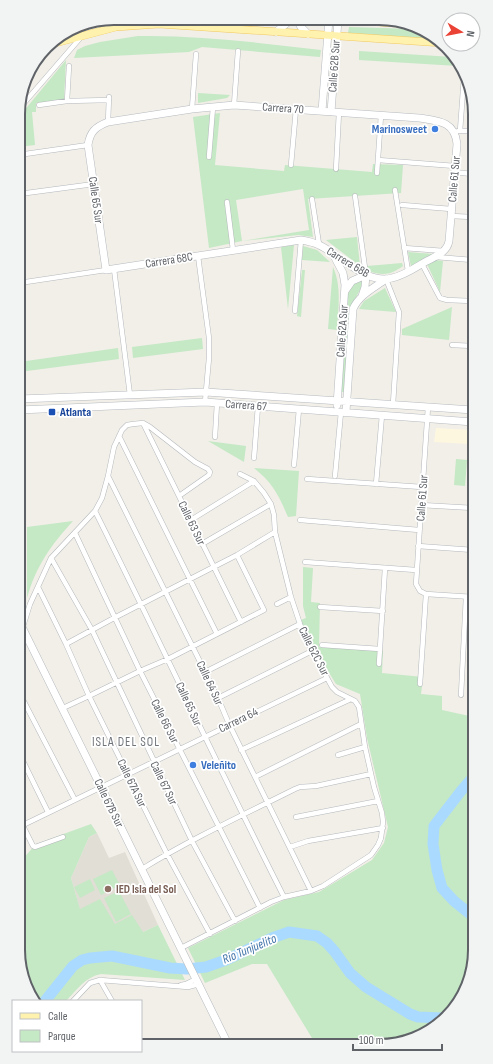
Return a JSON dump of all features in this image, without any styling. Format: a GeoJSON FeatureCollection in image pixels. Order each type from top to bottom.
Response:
{"type":"FeatureCollection","features":[{"type":"Feature","properties":{"kind":"main road"},"geometry":{"type":"LineString","coordinates":[[63,41],[116,27],[145,25]]}},
{"type":"Feature","properties":{"kind":"main road"},"geometry":{"type":"LineString","coordinates":[[174,25],[432,42]]}},
{"type":"Feature","properties":{"kind":"street"},"geometry":{"type":"LineString","coordinates":[[276,32],[285,25]]}},
{"type":"Feature","properties":{"kind":"street"},"geometry":{"type":"LineString","coordinates":[[300,25],[308,34]]}},
{"type":"Feature","properties":{"kind":"street","name":"Calle 62B Sur"},"geometry":{"type":"LineString","coordinates":[[322,111],[329,25]]}},
{"type":"Feature","properties":{"kind":"street","name":"Calle 62B Sur"},"geometry":{"type":"LineString","coordinates":[[331,112],[337,25]]}},
{"type":"Feature","properties":{"kind":"street"},"geometry":{"type":"LineString","coordinates":[[26,101],[84,35]]}},
{"type":"Feature","properties":{"kind":"street"},"geometry":{"type":"LineString","coordinates":[[234,105],[238,51]]}},
{"type":"Feature","properties":{"kind":"street"},"geometry":{"type":"LineString","coordinates":[[192,109],[196,54]]}},
{"type":"Feature","properties":{"kind":"street"},"geometry":{"type":"LineString","coordinates":[[67,101],[69,66]]}},
{"type":"Feature","properties":{"kind":"street","name":"Calle 61 Sur"},"geometry":{"type":"LineString","coordinates":[[444,251],[448,244],[457,144],[455,136],[463,85]]}},
{"type":"Feature","properties":{"kind":"street"},"geometry":{"type":"LineString","coordinates":[[39,106],[67,101],[109,99],[108,122]]}},
{"type":"Feature","properties":{"kind":"street","name":"Carrera 70"},"geometry":{"type":"LineString","coordinates":[[93,130],[108,122],[192,109],[234,105],[381,115],[440,121],[456,131],[468,131]]}},
{"type":"Feature","properties":{"kind":"street"},"geometry":{"type":"LineString","coordinates":[[209,157],[213,107]]}},
{"type":"Feature","properties":{"kind":"street"},"geometry":{"type":"LineString","coordinates":[[291,165],[296,109]]}},
{"type":"Feature","properties":{"kind":"street"},"geometry":{"type":"LineString","coordinates":[[336,169],[339,112]]}},
{"type":"Feature","properties":{"kind":"street"},"geometry":{"type":"LineString","coordinates":[[378,173],[381,115]]}},
{"type":"Feature","properties":{"kind":"street","name":"Calle 65 Sur"},"geometry":{"type":"LineString","coordinates":[[93,130],[88,145],[130,395]]}},
{"type":"Feature","properties":{"kind":"street"},"geometry":{"type":"LineString","coordinates":[[25,154],[88,145]]}},
{"type":"Feature","properties":{"kind":"street"},"geometry":{"type":"LineString","coordinates":[[378,160],[454,169],[468,173]]}},
{"type":"Feature","properties":{"kind":"street"},"geometry":{"type":"LineString","coordinates":[[25,193],[94,184]]}},
{"type":"Feature","properties":{"kind":"street"},"geometry":{"type":"LineString","coordinates":[[395,190],[408,271]]}},
{"type":"Feature","properties":{"kind":"street"},"geometry":{"type":"LineString","coordinates":[[354,196],[366,275],[366,287],[361,297]]}},
{"type":"Feature","properties":{"kind":"street"},"geometry":{"type":"LineString","coordinates":[[312,199],[319,244]]}},
{"type":"Feature","properties":{"kind":"street"},"geometry":{"type":"LineString","coordinates":[[227,202],[233,250]]}},
{"type":"Feature","properties":{"kind":"street"},"geometry":{"type":"LineString","coordinates":[[402,205],[468,216]]}},
{"type":"Feature","properties":{"kind":"street"},"geometry":{"type":"LineString","coordinates":[[295,311],[301,240]]}},
{"type":"Feature","properties":{"kind":"street","name":"Carrera 68C"},"geometry":{"type":"LineString","coordinates":[[25,282],[301,240],[319,244]]}},
{"type":"Feature","properties":{"kind":"street","name":"Carrera 68B"},"geometry":{"type":"LineString","coordinates":[[319,244],[366,275],[386,279],[395,278],[444,251]]}},
{"type":"Feature","properties":{"kind":"street"},"geometry":{"type":"LineString","coordinates":[[404,248],[444,251]]}},
{"type":"Feature","properties":{"kind":"street","name":"Calle 62A Sur"},"geometry":{"type":"LineString","coordinates":[[333,254],[343,273],[345,292],[337,400],[341,412]]}},
{"type":"Feature","properties":{"kind":"street"},"geometry":{"type":"LineString","coordinates":[[198,256],[209,338],[209,358],[205,402]]}},
{"type":"Feature","properties":{"kind":"street"},"geometry":{"type":"LineString","coordinates":[[435,257],[468,260]]}},
{"type":"Feature","properties":{"kind":"street"},"geometry":{"type":"LineString","coordinates":[[422,264],[440,298],[447,300],[468,301]]}},
{"type":"Feature","properties":{"kind":"street"},"geometry":{"type":"LineString","coordinates":[[345,292],[352,281],[366,275]]}},
{"type":"Feature","properties":{"kind":"street"},"geometry":{"type":"LineString","coordinates":[[386,279],[399,312],[393,404]]}},
{"type":"Feature","properties":{"kind":"street","name":"Calle 62A Sur"},"geometry":{"type":"LineString","coordinates":[[335,476],[341,412],[346,401],[352,314],[355,304],[361,297],[386,279]]}},
{"type":"Feature","properties":{"kind":"street"},"geometry":{"type":"LineString","coordinates":[[452,345],[468,346]]}},
{"type":"Feature","properties":{"kind":"street","name":"Carrera 67"},"geometry":{"type":"LineString","coordinates":[[25,399],[206,392],[468,410]]}},
{"type":"Feature","properties":{"kind":"street","name":"Carrera 67"},"geometry":{"type":"LineString","coordinates":[[25,410],[205,402],[468,422]]}},
{"type":"Feature","properties":{"kind":"street"},"geometry":{"type":"LineString","coordinates":[[214,437],[217,403]]}},
{"type":"Feature","properties":{"kind":"street"},"geometry":{"type":"LineString","coordinates":[[254,458],[258,406]]}},
{"type":"Feature","properties":{"kind":"street","name":"Calle 61 Sur"},"geometry":{"type":"LineString","coordinates":[[426,594],[418,589],[416,570],[428,407]]}},
{"type":"Feature","properties":{"kind":"street"},"geometry":{"type":"LineString","coordinates":[[294,465],[299,409]]}},
{"type":"Feature","properties":{"kind":"street"},"geometry":{"type":"LineString","coordinates":[[376,484],[382,415]]}},
{"type":"Feature","properties":{"kind":"street"},"geometry":{"type":"LineString","coordinates":[[25,620],[51,558],[95,511],[102,498],[114,447],[122,430],[127,425],[143,423],[160,434],[195,462],[208,469],[210,472],[209,475],[179,496]]}},
{"type":"Feature","properties":{"kind":"street","name":"Calle 63 Sur"},"geometry":{"type":"LineString","coordinates":[[143,423],[241,622]]}},
{"type":"Feature","properties":{"kind":"street"},"geometry":{"type":"LineString","coordinates":[[120,436],[217,634]]}},
{"type":"Feature","properties":{"kind":"street","name":"Calle 62C Sur"},"geometry":{"type":"LineString","coordinates":[[240,474],[254,481],[270,504],[274,515],[275,532],[291,597],[300,624],[312,651],[334,690],[351,699]]}},
{"type":"Feature","properties":{"kind":"street","name":"Calle 64 Sur"},"geometry":{"type":"LineString","coordinates":[[108,476],[218,698],[241,750],[311,891]]}},
{"type":"Feature","properties":{"kind":"street"},"geometry":{"type":"LineString","coordinates":[[307,480],[422,487]]}},
{"type":"Feature","properties":{"kind":"street"},"geometry":{"type":"LineString","coordinates":[[190,520],[254,481]]}},
{"type":"Feature","properties":{"kind":"street"},"geometry":{"type":"LineString","coordinates":[[202,544],[270,504]]}},
{"type":"Feature","properties":{"kind":"street"},"geometry":{"type":"LineString","coordinates":[[421,505],[468,508]]}},
{"type":"Feature","properties":{"kind":"street","name":"Calle 65 Sur"},"geometry":{"type":"LineString","coordinates":[[95,511],[168,659],[204,737],[284,897]]}},
{"type":"Feature","properties":{"kind":"street"},"geometry":{"type":"LineString","coordinates":[[300,520],[419,530]]}},
{"type":"Feature","properties":{"kind":"street"},"geometry":{"type":"LineString","coordinates":[[66,644],[237,555],[275,532]]}},
{"type":"Feature","properties":{"kind":"street","name":"Calle 66 Sur"},"geometry":{"type":"LineString","coordinates":[[75,533],[140,671],[260,908]]}},
{"type":"Feature","properties":{"kind":"street"},"geometry":{"type":"LineString","coordinates":[[418,546],[468,550]]}},
{"type":"Feature","properties":{"kind":"street"},"geometry":{"type":"LineString","coordinates":[[63,708],[168,659],[264,610],[237,555]]}},
{"type":"Feature","properties":{"kind":"street","name":"Calle 67 Sur"},"geometry":{"type":"LineString","coordinates":[[51,558],[92,630],[192,841],[235,921]]}},
{"type":"Feature","properties":{"kind":"street"},"geometry":{"type":"LineString","coordinates":[[305,562],[416,570]]}},
{"type":"Feature","properties":{"kind":"street"},"geometry":{"type":"LineString","coordinates":[[379,664],[385,568]]}},
{"type":"Feature","properties":{"kind":"street","name":"Calle 67A Sur"},"geometry":{"type":"LineString","coordinates":[[38,587],[66,644],[89,696],[167,854],[210,934]]}},
{"type":"Feature","properties":{"kind":"street"},"geometry":{"type":"LineString","coordinates":[[420,684],[426,594],[466,597],[461,695]]}},
{"type":"Feature","properties":{"kind":"street"},"geometry":{"type":"LineString","coordinates":[[277,604],[291,597]]}},
{"type":"Feature","properties":{"kind":"street"},"geometry":{"type":"LineString","coordinates":[[320,606],[383,610]]}},
{"type":"Feature","properties":{"kind":"street"},"geometry":{"type":"LineString","coordinates":[[205,672],[300,624]]}},
{"type":"Feature","properties":{"kind":"street","name":"Calle 67B Sur"},"geometry":{"type":"LineString","coordinates":[[25,633],[226,1039]]}},
{"type":"Feature","properties":{"kind":"street"},"geometry":{"type":"LineString","coordinates":[[322,646],[380,649]]}},
{"type":"Feature","properties":{"kind":"street"},"geometry":{"type":"LineString","coordinates":[[218,698],[312,651]]}},
{"type":"Feature","properties":{"kind":"street","name":"Carrera 64"},"geometry":{"type":"LineString","coordinates":[[25,823],[327,678]]}},
{"type":"Feature","properties":{"kind":"street"},"geometry":{"type":"LineString","coordinates":[[183,952],[210,934],[260,908],[284,897],[311,891],[323,886],[371,855],[378,845],[383,828],[382,813],[371,774],[357,702],[351,699],[241,750]]}},
{"type":"Feature","properties":{"kind":"street"},"geometry":{"type":"LineString","coordinates":[[25,704],[75,800]]}},
{"type":"Feature","properties":{"kind":"street"},"geometry":{"type":"LineString","coordinates":[[255,777],[361,724]]}},
{"type":"Feature","properties":{"kind":"street"},"geometry":{"type":"LineString","coordinates":[[338,755],[365,747]]}},
{"type":"Feature","properties":{"kind":"street"},"geometry":{"type":"LineString","coordinates":[[25,766],[48,812]]}},
{"type":"Feature","properties":{"kind":"street"},"geometry":{"type":"LineString","coordinates":[[142,869],[242,814],[300,787],[316,786],[371,774]]}},
{"type":"Feature","properties":{"kind":"street"},"geometry":{"type":"LineString","coordinates":[[296,817],[378,801]]}},
{"type":"Feature","properties":{"kind":"street"},"geometry":{"type":"LineString","coordinates":[[290,847],[308,841],[383,828]]}},
{"type":"Feature","properties":{"kind":"street"},"geometry":{"type":"LineString","coordinates":[[25,832],[33,846],[37,847],[63,837]]}},
{"type":"Feature","properties":{"kind":"street"},"geometry":{"type":"LineString","coordinates":[[100,980],[111,1000]]}},
{"type":"Feature","properties":{"kind":"street"},"geometry":{"type":"LineString","coordinates":[[74,1000],[92,982],[100,980],[192,987],[197,982]]}},
{"type":"Feature","properties":{"kind":"shaded area"},"geometry":{"type":"Polygon","coordinates":[[[436,428],[468,430],[468,444],[434,442],[436,428]]]}},
{"type":"Feature","properties":{"kind":"shaded area","name":"IED Isla del Sol"},"geometry":{"type":"Polygon","coordinates":[[[97,833],[109,858],[125,852],[158,925],[143,932],[115,924],[80,910],[71,878],[89,837],[97,833]]]}},
{"type":"Feature","properties":{"kind":"green space"},"geometry":{"type":"Polygon","coordinates":[[[105,26],[83,31],[91,28],[105,26]]]}},
{"type":"Feature","properties":{"kind":"green space"},"geometry":{"type":"Polygon","coordinates":[[[349,27],[403,29],[419,34],[427,39],[348,33],[349,27]]]}},
{"type":"Feature","properties":{"kind":"green space"},"geometry":{"type":"Polygon","coordinates":[[[138,36],[207,38],[321,50],[320,57],[202,47],[189,52],[74,58],[77,50],[85,46],[138,36]]]}},
{"type":"Feature","properties":{"kind":"green space"},"geometry":{"type":"Polygon","coordinates":[[[359,51],[447,57],[454,66],[359,60],[359,51]]]}},
{"type":"Feature","properties":{"kind":"green space"},"geometry":{"type":"Polygon","coordinates":[[[66,60],[64,100],[36,103],[36,112],[32,112],[35,145],[25,146],[25,110],[66,60]]]}},
{"type":"Feature","properties":{"kind":"green space"},"geometry":{"type":"Polygon","coordinates":[[[198,93],[230,95],[227,98],[198,103],[198,93]]]}},
{"type":"Feature","properties":{"kind":"green space"},"geometry":{"type":"Polygon","coordinates":[[[220,113],[215,165],[284,171],[285,165],[372,172],[373,164],[403,165],[401,193],[308,199],[313,237],[298,235],[242,241],[209,248],[193,117],[220,113]],[[303,189],[236,200],[242,241],[309,230],[303,189]]]}},
{"type":"Feature","properties":{"kind":"green space"},"geometry":{"type":"Polygon","coordinates":[[[357,237],[360,266],[326,240],[357,237]]]}},
{"type":"Feature","properties":{"kind":"green space"},"geometry":{"type":"Polygon","coordinates":[[[294,245],[288,309],[281,247],[294,245]]]}},
{"type":"Feature","properties":{"kind":"green space"},"geometry":{"type":"Polygon","coordinates":[[[303,246],[317,250],[330,262],[302,260],[303,246]]]}},
{"type":"Feature","properties":{"kind":"green space"},"geometry":{"type":"Polygon","coordinates":[[[408,252],[433,254],[411,266],[408,252]]]}},
{"type":"Feature","properties":{"kind":"green space"},"geometry":{"type":"Polygon","coordinates":[[[436,260],[443,261],[440,292],[427,264],[436,260]]]}},
{"type":"Feature","properties":{"kind":"green space"},"geometry":{"type":"Polygon","coordinates":[[[402,263],[403,266],[387,274],[378,274],[368,271],[367,266],[402,263]]]}},
{"type":"Feature","properties":{"kind":"green space"},"geometry":{"type":"Polygon","coordinates":[[[333,267],[338,282],[339,306],[337,330],[328,329],[333,267]]]}},
{"type":"Feature","properties":{"kind":"green space"},"geometry":{"type":"Polygon","coordinates":[[[302,270],[305,270],[301,317],[297,316],[302,270]]]}},
{"type":"Feature","properties":{"kind":"green space"},"geometry":{"type":"Polygon","coordinates":[[[361,281],[363,283],[350,310],[344,392],[341,392],[348,294],[350,288],[355,282],[361,281]]]}},
{"type":"Feature","properties":{"kind":"green space"},"geometry":{"type":"Polygon","coordinates":[[[385,288],[396,312],[359,309],[364,301],[385,288]]]}},
{"type":"Feature","properties":{"kind":"green space"},"geometry":{"type":"Polygon","coordinates":[[[452,307],[449,340],[402,335],[402,329],[452,307]]]}},
{"type":"Feature","properties":{"kind":"green space"},"geometry":{"type":"Polygon","coordinates":[[[202,338],[203,349],[133,358],[132,347],[202,338]]]}},
{"type":"Feature","properties":{"kind":"green space"},"geometry":{"type":"Polygon","coordinates":[[[118,348],[119,359],[25,371],[25,361],[118,348]]]}},
{"type":"Feature","properties":{"kind":"green space"},"geometry":{"type":"Polygon","coordinates":[[[208,441],[246,446],[244,462],[208,441]]]}},
{"type":"Feature","properties":{"kind":"green space"},"geometry":{"type":"Polygon","coordinates":[[[456,459],[467,460],[465,486],[454,485],[456,459]]]}},
{"type":"Feature","properties":{"kind":"green space"},"geometry":{"type":"Polygon","coordinates":[[[254,468],[299,471],[296,516],[288,517],[275,490],[254,468]]]}},
{"type":"Feature","properties":{"kind":"green space"},"geometry":{"type":"Polygon","coordinates":[[[73,521],[45,556],[35,576],[27,598],[27,527],[73,521]]]}},
{"type":"Feature","properties":{"kind":"green space"},"geometry":{"type":"Polygon","coordinates":[[[303,567],[313,568],[311,602],[320,603],[319,647],[383,651],[382,673],[423,677],[421,694],[442,696],[442,710],[468,716],[468,956],[465,973],[459,990],[453,1000],[438,1017],[424,1027],[402,1036],[379,1039],[313,1039],[267,964],[252,964],[205,983],[188,948],[284,900],[319,892],[372,860],[384,843],[388,827],[367,738],[360,694],[336,684],[313,647],[301,620],[306,618],[303,606],[303,567]]]}},
{"type":"Feature","properties":{"kind":"green space"},"geometry":{"type":"Polygon","coordinates":[[[91,824],[97,833],[89,837],[71,878],[80,909],[100,899],[115,924],[132,915],[143,932],[158,925],[185,980],[101,974],[86,981],[67,1000],[40,1000],[34,990],[28,973],[25,950],[25,856],[36,844],[91,824]]]}},
{"type":"Feature","properties":{"kind":"green space"},"geometry":{"type":"Polygon","coordinates":[[[112,870],[120,885],[101,895],[93,879],[112,870]]]}},
{"type":"Feature","properties":{"kind":"green space"},"geometry":{"type":"Polygon","coordinates":[[[90,879],[95,890],[80,898],[74,887],[90,879]]]}},
{"type":"Feature","properties":{"kind":"green space"},"geometry":{"type":"Polygon","coordinates":[[[119,891],[131,914],[116,922],[104,898],[119,891]]]}},
{"type":"Feature","properties":{"kind":"waterway","name":"Río Tunjuelito"},"geometry":{"type":"LineString","coordinates":[[468,783],[434,826],[433,844],[437,870],[442,888],[454,901],[468,912]]}},
{"type":"Feature","properties":{"kind":"waterway","name":"Río Tunjuelito"},"geometry":{"type":"LineString","coordinates":[[46,1000],[73,966],[82,960],[112,956],[170,968],[187,969],[206,967],[226,960],[272,938],[289,932],[317,936],[327,943],[350,973],[366,987],[410,1014],[418,1017],[437,1018]]}},
{"type":"Feature","properties":{"kind":"place","name":"Marinosweet"},"geometry":{"type":"Point","coordinates":[435,129]}},
{"type":"Feature","properties":{"kind":"place","name":"Atlanta"},"geometry":{"type":"Point","coordinates":[52,412]}},
{"type":"Feature","properties":{"kind":"place","name":"Veleñito"},"geometry":{"type":"Point","coordinates":[193,765]}},
{"type":"Feature","properties":{"kind":"place","name":"IED Isla del Sol"},"geometry":{"type":"Point","coordinates":[108,889]}},
{"type":"Feature","properties":{"kind":"district","name":"ISLA DEL SOL"},"geometry":{"type":"Point","coordinates":[126,741]}}]}
